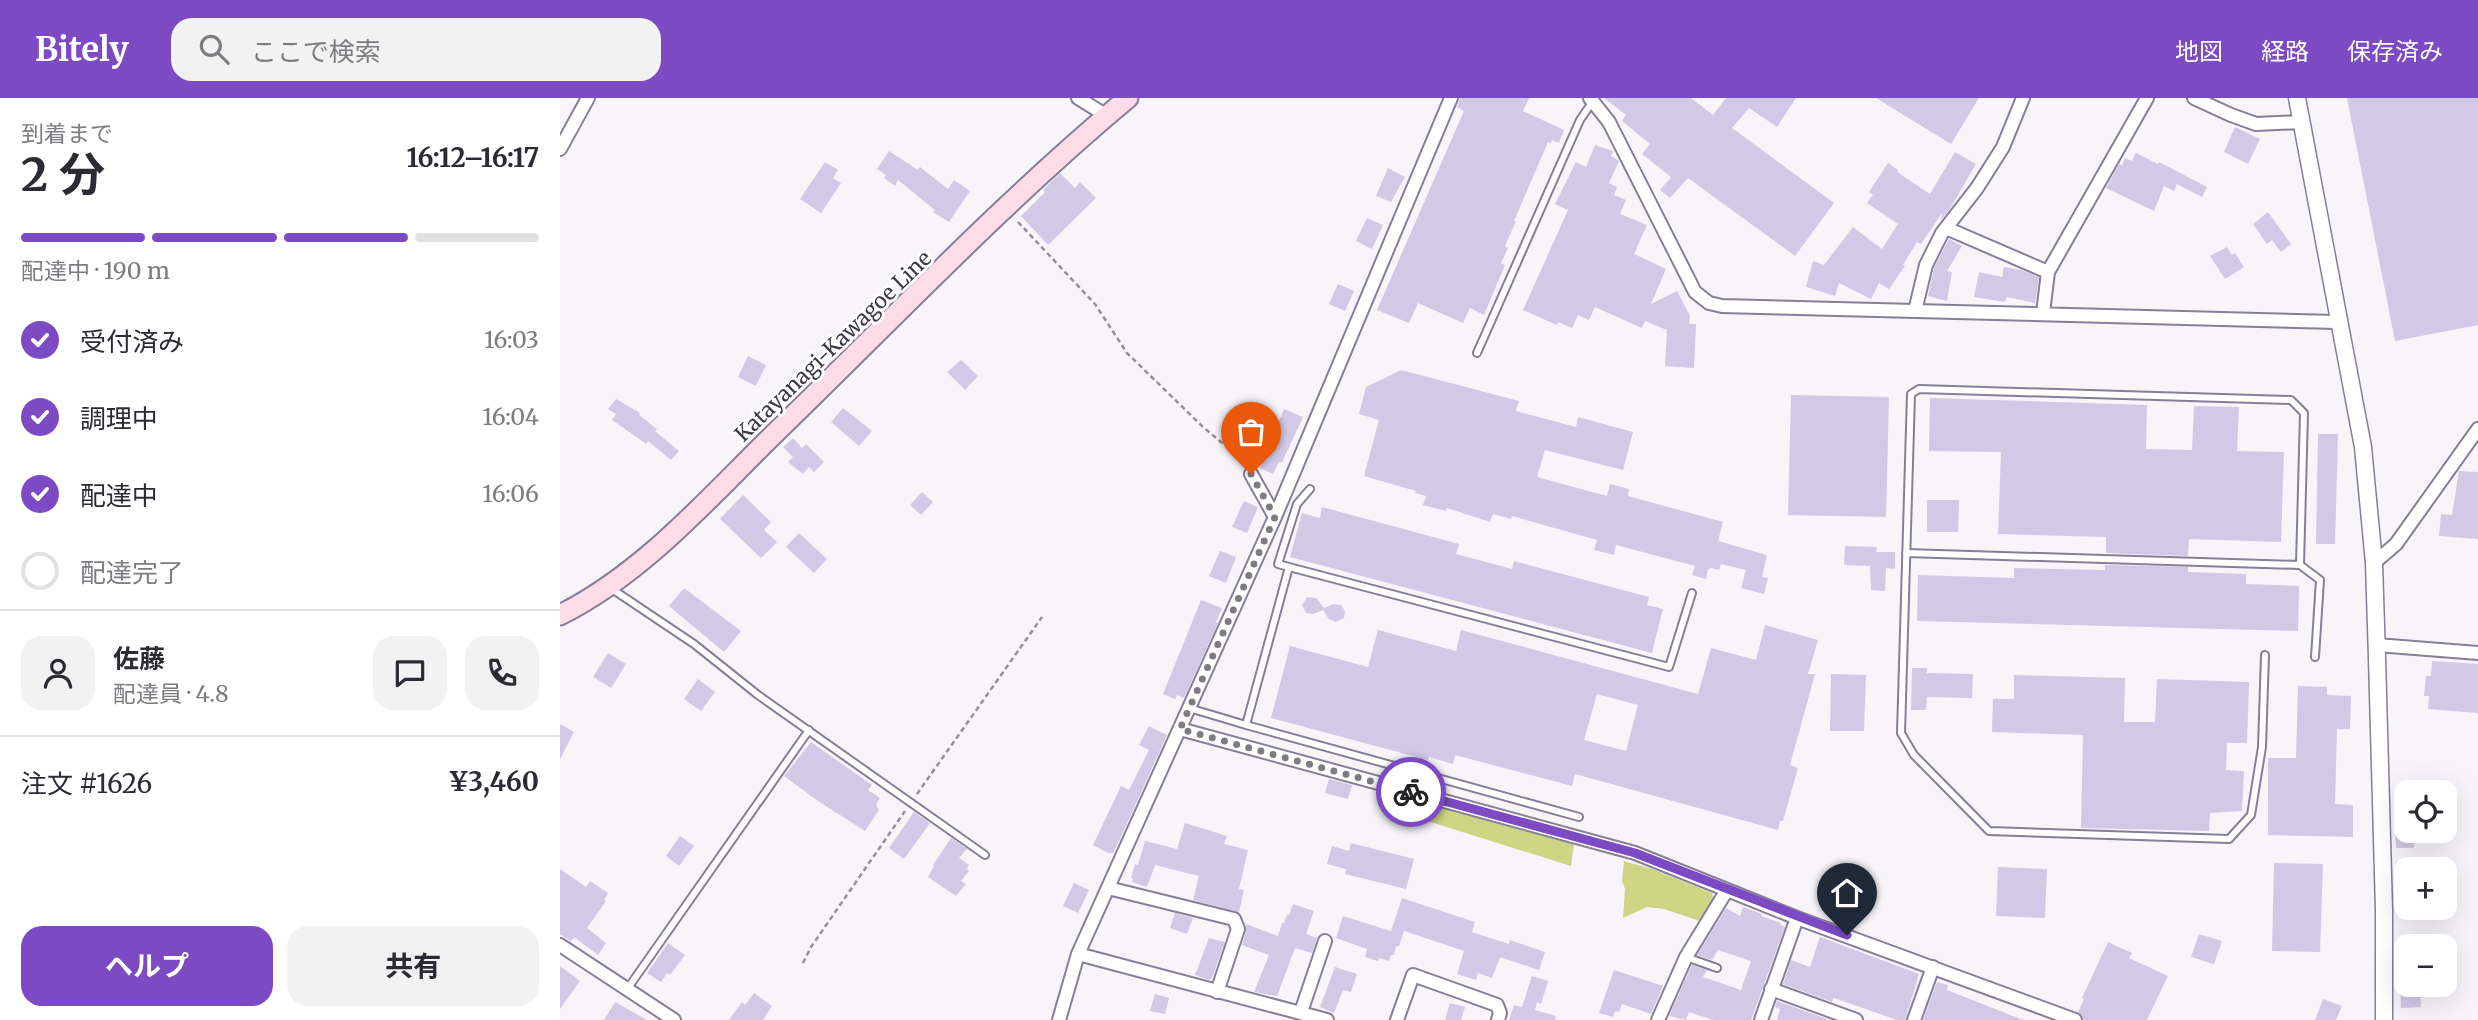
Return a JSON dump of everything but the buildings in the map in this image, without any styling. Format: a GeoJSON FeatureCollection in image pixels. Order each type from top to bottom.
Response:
{"type":"FeatureCollection","features":[{"type":"Feature","properties":{"kind":"main road","name":"Katayanagi-Kawagoe Line"},"geometry":{"type":"LineString","coordinates":[[563,617],[645,557],[680,526],[1006,209],[1128,98]]}},
{"type":"Feature","properties":{"kind":"street"},"geometry":{"type":"LineString","coordinates":[[560,149],[588,98]]}},
{"type":"Feature","properties":{"kind":"street"},"geometry":{"type":"LineString","coordinates":[[1078,98],[1107,116]]}},
{"type":"Feature","properties":{"kind":"street"},"geometry":{"type":"LineString","coordinates":[[1051,1020],[1060,1014],[1078,954],[1275,517],[1451,98]]}},
{"type":"Feature","properties":{"kind":"street"},"geometry":{"type":"LineString","coordinates":[[1915,311],[1926,265],[1946,228],[1977,188],[2003,147],[2024,98]]}},
{"type":"Feature","properties":{"kind":"street"},"geometry":{"type":"LineString","coordinates":[[2043,313],[2048,272],[2147,98]]}},
{"type":"Feature","properties":{"kind":"street"},"geometry":{"type":"LineString","coordinates":[[2194,98],[2256,124],[2301,122]]}},
{"type":"Feature","properties":{"kind":"street"},"geometry":{"type":"LineString","coordinates":[[2297,98],[2363,447],[2374,563],[2384,910],[2384,1020]]}},
{"type":"Feature","properties":{"kind":"street"},"geometry":{"type":"LineString","coordinates":[[1593,99],[1609,122],[1695,292],[1709,303],[1722,306],[2338,322]]}},
{"type":"Feature","properties":{"kind":"street"},"geometry":{"type":"LineString","coordinates":[[1946,228],[2048,272]]}},
{"type":"Feature","properties":{"kind":"street"},"geometry":{"type":"LineString","coordinates":[[2374,563],[2396,544],[2478,429]]}},
{"type":"Feature","properties":{"kind":"street"},"geometry":{"type":"LineString","coordinates":[[1251,474],[1275,517]]}},
{"type":"Feature","properties":{"kind":"street"},"geometry":{"type":"LineString","coordinates":[[2376,645],[2478,653]]}},
{"type":"Feature","properties":{"kind":"street"},"geometry":{"type":"LineString","coordinates":[[1180,729],[1635,853],[1797,918],[2071,1019]]}},
{"type":"Feature","properties":{"kind":"street"},"geometry":{"type":"LineString","coordinates":[[1108,888],[1234,919],[1238,929],[1217,992]]}},
{"type":"Feature","properties":{"kind":"street"},"geometry":{"type":"LineString","coordinates":[[1658,1020],[1686,957],[1727,890]]}},
{"type":"Feature","properties":{"kind":"street"},"geometry":{"type":"LineString","coordinates":[[1761,1020],[1797,918]]}},
{"type":"Feature","properties":{"kind":"street"},"geometry":{"type":"LineString","coordinates":[[1303,1015],[1325,941]]}},
{"type":"Feature","properties":{"kind":"street"},"geometry":{"type":"LineString","coordinates":[[560,945],[674,1020]]}},
{"type":"Feature","properties":{"kind":"street"},"geometry":{"type":"LineString","coordinates":[[1078,954],[1327,1020]]}},
{"type":"Feature","properties":{"kind":"street"},"geometry":{"type":"LineString","coordinates":[[1914,1020],[1933,967]]}},
{"type":"Feature","properties":{"kind":"street"},"geometry":{"type":"LineString","coordinates":[[1397,1020],[1413,975],[1497,1005],[1500,1013],[1498,1020]]}},
{"type":"Feature","properties":{"kind":"street"},"geometry":{"type":"LineString","coordinates":[[1771,989],[1856,1020]]}},
{"type":"Feature","properties":{"kind":"lane"},"geometry":{"type":"LineString","coordinates":[[1477,353],[1580,120],[1593,99]]}},
{"type":"Feature","properties":{"kind":"lane"},"geometry":{"type":"LineString","coordinates":[[2265,656],[2262,747],[2251,815],[2229,839],[1989,831],[1914,755],[1901,733],[1911,394],[1919,389],[2291,400],[2304,413],[2300,565]]}},
{"type":"Feature","properties":{"kind":"lane"},"geometry":{"type":"LineString","coordinates":[[1310,489],[1297,504],[1278,564],[1669,667],[1692,593]]}},
{"type":"Feature","properties":{"kind":"lane"},"geometry":{"type":"LineString","coordinates":[[1906,553],[2300,565],[2320,580],[2315,657]]}},
{"type":"Feature","properties":{"kind":"lane"},"geometry":{"type":"LineString","coordinates":[[1246,725],[1289,567]]}},
{"type":"Feature","properties":{"kind":"lane"},"geometry":{"type":"LineString","coordinates":[[607,586],[694,644],[758,695],[985,855]]}},
{"type":"Feature","properties":{"kind":"lane"},"geometry":{"type":"LineString","coordinates":[[1189,708],[1579,817]]}},
{"type":"Feature","properties":{"kind":"lane"},"geometry":{"type":"LineString","coordinates":[[628,988],[809,730]]}},
{"type":"Feature","properties":{"kind":"lane"},"geometry":{"type":"LineString","coordinates":[[1686,957],[1717,968]]}},
{"type":"Feature","properties":{"kind":"path"},"geometry":{"type":"LineString","coordinates":[[1006,209],[1096,304],[1127,353],[1203,427],[1233,452],[1251,474]]}},
{"type":"Feature","properties":{"kind":"path"},"geometry":{"type":"LineString","coordinates":[[803,963],[811,947],[1042,617]]}},
{"type":"Feature","properties":{"kind":"green space"},"geometry":{"type":"Polygon","coordinates":[[[1395,794],[1574,843],[1571,866],[1389,809],[1395,794]]]}},
{"type":"Feature","properties":{"kind":"green space"},"geometry":{"type":"Polygon","coordinates":[[[1624,861],[1712,893],[1714,901],[1700,921],[1664,909],[1647,907],[1623,918],[1624,861]]]}},
{"type":"Feature","properties":{"kind":"way so far"},"geometry":{"type":"LineString","coordinates":[[1251,474],[1275,517],[1180,729],[1411,792]]}},
{"type":"Feature","properties":{"kind":"route"},"geometry":{"type":"LineString","coordinates":[[1411,792],[1635,853],[1797,918],[1847,935]]}}]}
